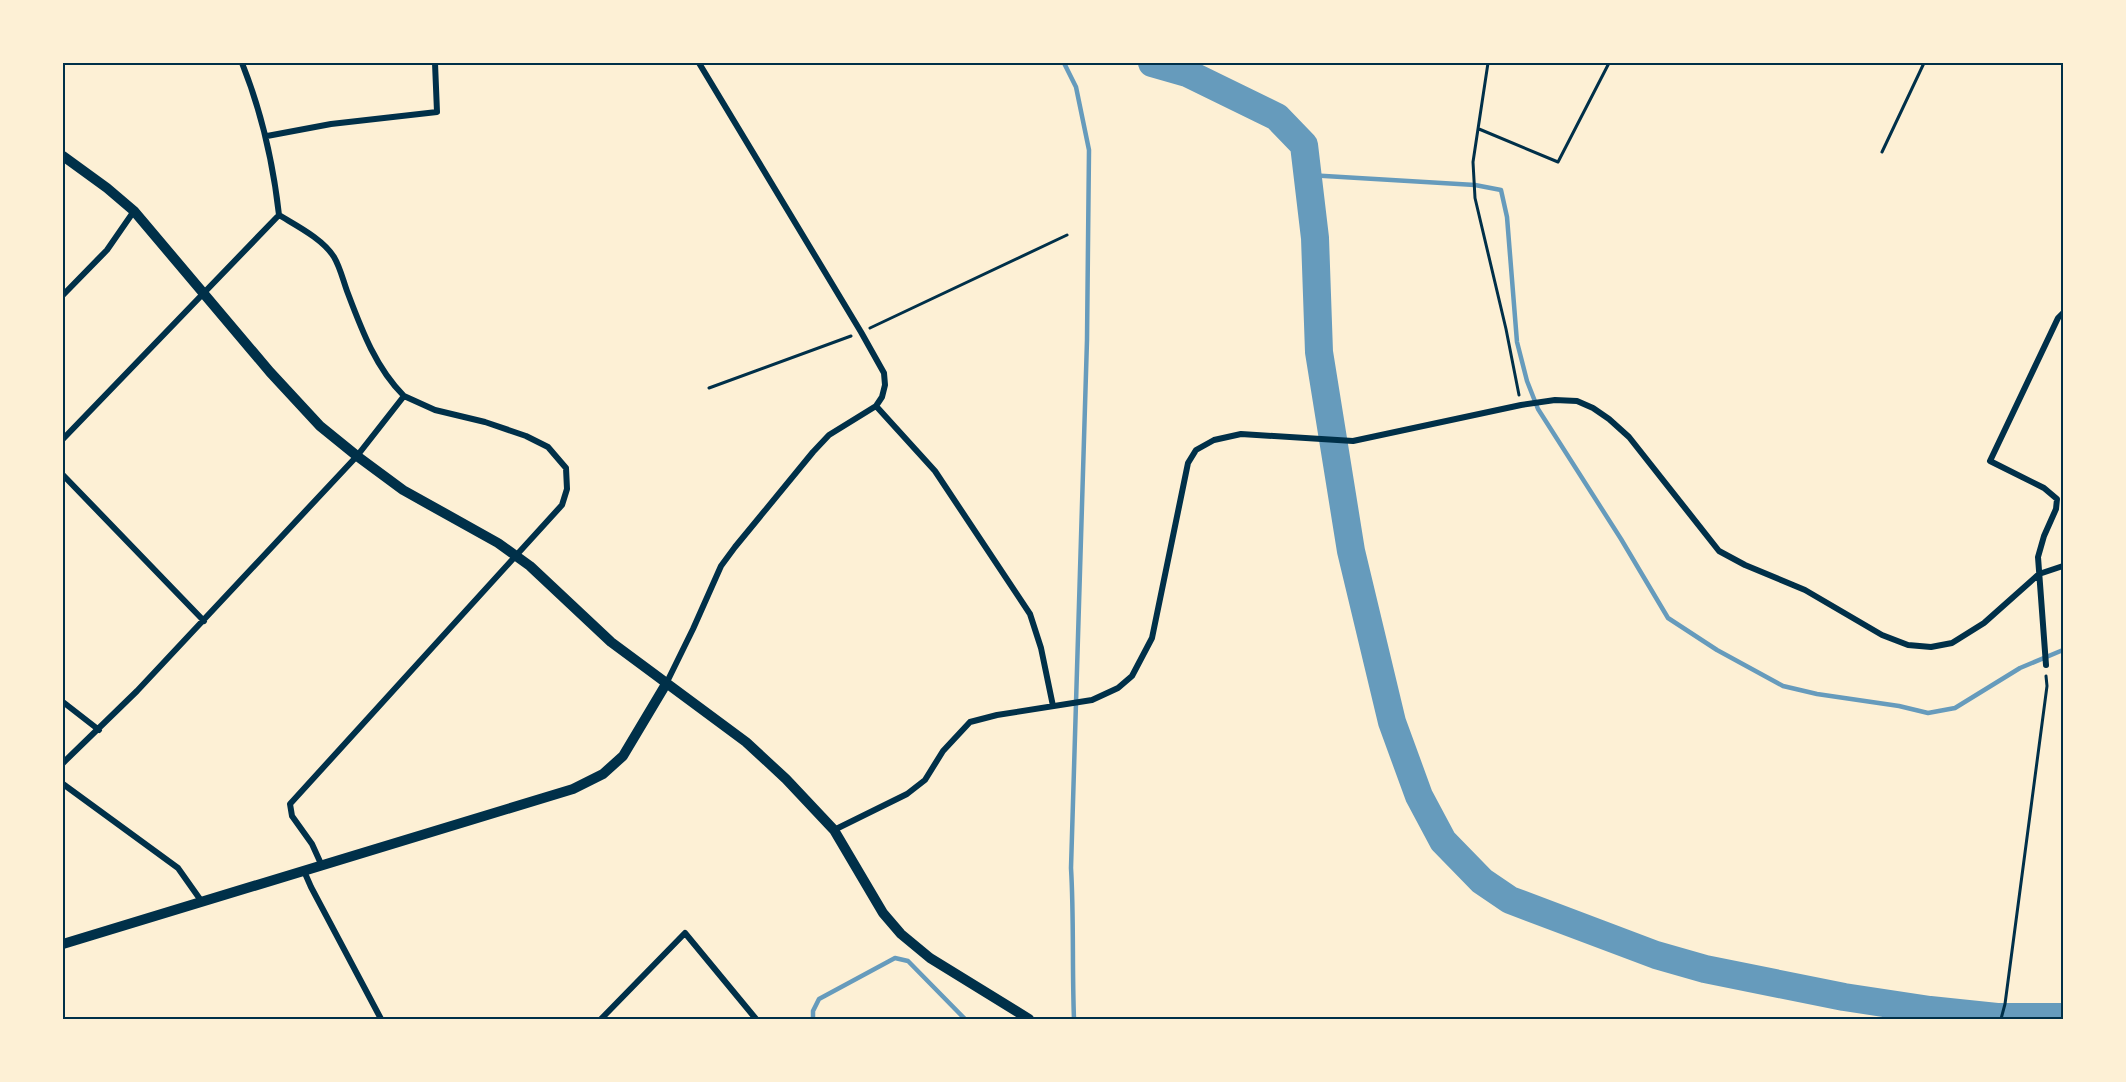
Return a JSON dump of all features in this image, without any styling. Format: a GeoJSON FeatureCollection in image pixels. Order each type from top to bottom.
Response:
{"type":"FeatureCollection","features":[{"type":"Feature","properties":{"kind":"street"},"geometry":{"type":"LineString","coordinates":[[242,63],[267,136],[279,215],[320,243],[334,256],[358,321],[374,356],[391,383],[404,396],[435,410],[485,422],[526,436],[548,447],[566,468],[567,489],[562,505],[290,804],[292,816],[312,844],[322,866]]}},
{"type":"Feature","properties":{"kind":"street"},"geometry":{"type":"LineString","coordinates":[[267,136],[331,124],[437,112],[435,63]]}},
{"type":"Feature","properties":{"kind":"street"},"geometry":{"type":"LineString","coordinates":[[63,944],[573,789],[603,774],[623,756],[666,684],[721,566],[735,547],[829,435],[876,406],[882,397],[885,385],[884,373],[699,63]]}},
{"type":"Feature","properties":{"kind":"street"},"geometry":{"type":"LineString","coordinates":[[63,156],[134,211],[270,372],[320,426],[404,490],[517,556],[572,603],[611,642],[746,742],[786,779],[834,830],[883,913],[901,934],[930,958],[1029,1019]]}},
{"type":"Feature","properties":{"kind":"street"},"geometry":{"type":"LineString","coordinates":[[63,295],[107,250],[134,211]]}},
{"type":"Feature","properties":{"kind":"street"},"geometry":{"type":"LineString","coordinates":[[63,439],[279,215]]}},
{"type":"Feature","properties":{"kind":"street"},"geometry":{"type":"LineString","coordinates":[[2046,667],[2038,557],[2056,509],[2057,500],[2044,488],[1990,461],[2058,318],[2063,313]]}},
{"type":"Feature","properties":{"kind":"street"},"geometry":{"type":"LineString","coordinates":[[63,763],[99,730],[204,621],[357,456],[404,396]]}},
{"type":"Feature","properties":{"kind":"street"},"geometry":{"type":"LineString","coordinates":[[834,830],[907,794],[925,780],[943,752],[970,722],[997,715],[1092,700],[1118,688],[1132,676],[1152,638],[1188,463],[1196,450],[1214,440],[1241,434],[1353,441],[1521,405],[1555,400],[1577,401],[1593,408],[1629,437],[1719,551],[1805,591],[1882,635],[1908,645],[1931,647],[1952,643],[1984,623],[2039,573],[2063,566]]}},
{"type":"Feature","properties":{"kind":"street"},"geometry":{"type":"LineString","coordinates":[[876,406],[935,471],[1030,614],[1041,648],[1053,706]]}},
{"type":"Feature","properties":{"kind":"street"},"geometry":{"type":"LineString","coordinates":[[63,475],[204,621]]}},
{"type":"Feature","properties":{"kind":"street"},"geometry":{"type":"LineString","coordinates":[[63,702],[99,730]]}},
{"type":"Feature","properties":{"kind":"street"},"geometry":{"type":"LineString","coordinates":[[63,784],[178,868],[202,902]]}},
{"type":"Feature","properties":{"kind":"street"},"geometry":{"type":"LineString","coordinates":[[304,871],[310,887],[381,1019]]}},
{"type":"Feature","properties":{"kind":"street"},"geometry":{"type":"LineString","coordinates":[[601,1019],[685,933],[756,1019]]}},
{"type":"Feature","properties":{"kind":"path"},"geometry":{"type":"LineString","coordinates":[[1488,63],[1473,162],[1475,198],[1506,329],[1521,405]]}},
{"type":"Feature","properties":{"kind":"path"},"geometry":{"type":"LineString","coordinates":[[1479,129],[1558,162],[1609,63]]}},
{"type":"Feature","properties":{"kind":"path"},"geometry":{"type":"LineString","coordinates":[[1882,152],[1924,63]]}},
{"type":"Feature","properties":{"kind":"path"},"geometry":{"type":"LineString","coordinates":[[709,388],[861,333],[1067,235]]}},
{"type":"Feature","properties":{"kind":"path"},"geometry":{"type":"LineString","coordinates":[[2001,1019],[2005,1004],[2047,686],[2046,667]]}},
{"type":"Feature","properties":{"kind":"waterway"},"geometry":{"type":"LineString","coordinates":[[1064,63],[1076,87],[1089,150],[1087,340],[1071,868],[1074,1019]]}},
{"type":"Feature","properties":{"kind":"waterway"},"geometry":{"type":"LineString","coordinates":[[1152,63],[1187,73],[1277,117],[1304,145],[1315,238],[1319,352],[1351,551],[1392,722],[1419,796],[1443,841],[1482,881],[1510,900],[1656,955],[1705,969],[1844,997],[1930,1010],[1997,1017],[2063,1017]]}},
{"type":"Feature","properties":{"kind":"waterway"},"geometry":{"type":"LineString","coordinates":[[1308,175],[1475,185],[1501,190],[1507,217],[1517,342],[1527,381],[1538,409],[1621,539],[1668,618],[1717,650],[1783,686],[1928,713],[1955,708],[2020,668],[2063,650]]}},
{"type":"Feature","properties":{"kind":"waterway"},"geometry":{"type":"LineString","coordinates":[[813,1019],[813,1011],[819,999],[895,958],[908,961],[965,1019]]}}]}
